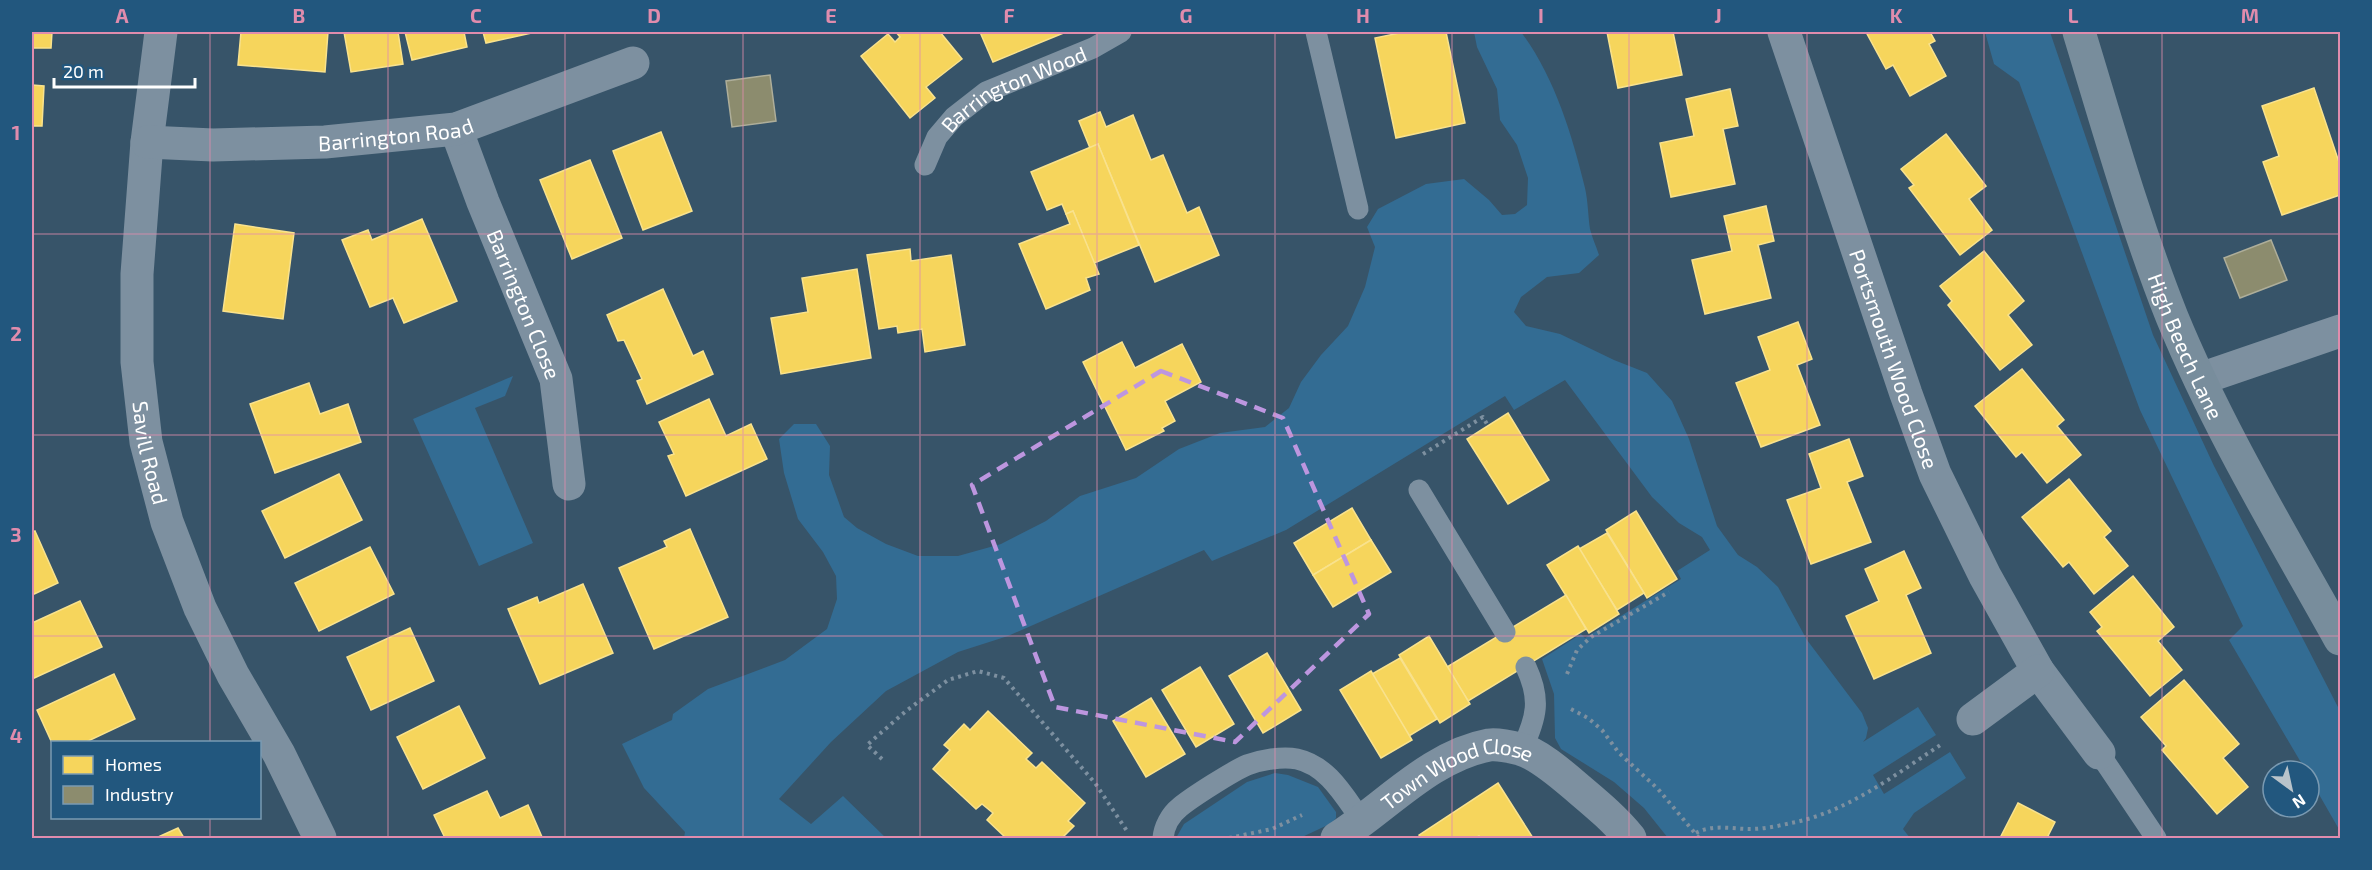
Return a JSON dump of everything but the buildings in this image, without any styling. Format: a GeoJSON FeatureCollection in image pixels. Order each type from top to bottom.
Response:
{"type":"FeatureCollection","features":[{"type":"Feature","properties":{"kind":"street","name":"Savill Road"},"geometry":{"type":"LineString","coordinates":[[161,32],[147,142],[137,274],[137,362],[146,442],[167,522],[200,608],[233,675],[279,754],[320,838]]}},
{"type":"Feature","properties":{"kind":"street","name":"Portsmouth Wood Close"},"geometry":{"type":"LineString","coordinates":[[1784,32],[1902,383],[1935,474],[1985,576],[2038,671],[2099,753]]}},
{"type":"Feature","properties":{"kind":"street","name":"High Beech Lane"},"geometry":{"type":"LineString","coordinates":[[2079,32],[2138,220],[2172,316],[2240,461],[2340,639]]}},
{"type":"Feature","properties":{"kind":"street","name":"Barrington Road"},"geometry":{"type":"LineString","coordinates":[[147,142],[213,145],[325,141],[456,129],[633,63]]}},
{"type":"Feature","properties":{"kind":"street","name":"Barrington Close"},"geometry":{"type":"LineString","coordinates":[[456,129],[483,202],[556,379],[569,484]]}},
{"type":"Feature","properties":{"kind":"street"},"geometry":{"type":"LineString","coordinates":[[2200,379],[2340,331]]}},
{"type":"Feature","properties":{"kind":"street"},"geometry":{"type":"LineString","coordinates":[[1973,720],[2038,671]]}},
{"type":"Feature","properties":{"kind":"street","name":"Town Wood Close"},"geometry":{"type":"LineString","coordinates":[[1350,830],[1423,776],[1460,754],[1491,744],[1522,749],[1556,770],[1617,822],[1630,838]]}},
{"type":"Feature","properties":{"kind":"lane","name":"Barrington Wood"},"geometry":{"type":"LineString","coordinates":[[925,165],[937,137],[954,117],[986,92],[1093,48],[1121,32]]}},
{"type":"Feature","properties":{"kind":"lane"},"geometry":{"type":"LineString","coordinates":[[1316,32],[1358,209]]}},
{"type":"Feature","properties":{"kind":"lane"},"geometry":{"type":"LineString","coordinates":[[1419,490],[1505,632]]}},
{"type":"Feature","properties":{"kind":"lane"},"geometry":{"type":"LineString","coordinates":[[1522,749],[1531,729],[1536,700],[1534,684],[1526,667]]}},
{"type":"Feature","properties":{"kind":"lane","name":"Portsmouth Wood Close"},"geometry":{"type":"LineString","coordinates":[[2099,753],[2156,838]]}},
{"type":"Feature","properties":{"kind":"lane"},"geometry":{"type":"LineString","coordinates":[[1163,838],[1164,827],[1178,808],[1246,765],[1270,760],[1297,759],[1318,768],[1331,778],[1350,830]]}},
{"type":"Feature","properties":{"kind":"path"},"geometry":{"type":"LineString","coordinates":[[1419,490],[1405,465],[1483,417],[1488,426]]}},
{"type":"Feature","properties":{"kind":"path"},"geometry":{"type":"LineString","coordinates":[[1565,684],[1569,664],[1576,650],[1591,638],[1669,591]]}},
{"type":"Feature","properties":{"kind":"path"},"geometry":{"type":"LineString","coordinates":[[882,759],[867,745],[906,711],[948,680],[978,671],[1004,678],[1095,783],[1118,820],[1133,838]]}},
{"type":"Feature","properties":{"kind":"path"},"geometry":{"type":"LineString","coordinates":[[1696,833],[1706,827],[1752,829],[1794,823],[1835,809],[1880,784],[1941,744]]}},
{"type":"Feature","properties":{"kind":"highlighted area"},"geometry":{"type":"Polygon","coordinates":[[[1161,371],[1283,418],[1369,614],[1235,742],[1055,707],[972,485],[1161,371]]]}},
{"type":"Feature","properties":{"kind":"shaded area"},"geometry":{"type":"Polygon","coordinates":[[[1474,32],[1521,32],[1533,49],[1552,86],[1574,147],[1586,193],[1590,229],[1599,255],[1579,273],[1547,277],[1521,297],[1514,312],[1526,326],[1560,334],[1647,373],[1672,401],[1689,439],[1717,526],[1738,555],[1757,567],[1778,587],[1807,640],[1862,713],[1868,728],[1863,742],[1918,707],[1936,735],[1873,775],[1884,794],[1950,752],[1966,778],[1914,813],[1903,829],[1910,838],[1668,838],[1644,808],[1614,782],[1561,749],[1555,738],[1554,694],[1542,659],[1581,634],[1585,638],[1681,579],[1677,571],[1710,550],[1702,537],[1679,523],[1652,497],[1565,380],[1514,410],[1505,396],[1286,530],[1212,561],[1204,550],[1008,636],[958,652],[886,691],[831,742],[779,799],[811,824],[843,796],[886,838],[684,838],[685,832],[644,788],[622,744],[672,720],[673,714],[708,689],[785,660],[827,629],[837,599],[836,576],[823,552],[798,519],[784,473],[779,439],[794,424],[816,424],[830,446],[829,475],[844,517],[857,528],[886,544],[918,556],[958,556],[1001,544],[1046,521],[1080,496],[1136,478],[1179,449],[1220,433],[1265,427],[1289,408],[1301,382],[1321,355],[1348,326],[1365,287],[1375,247],[1367,227],[1378,209],[1426,184],[1464,179],[1489,200],[1502,215],[1515,214],[1527,205],[1528,178],[1517,145],[1500,120],[1497,89],[1477,47],[1474,32]]]}},
{"type":"Feature","properties":{"kind":"shaded area"},"geometry":{"type":"Polygon","coordinates":[[[1985,32],[2050,32],[2153,335],[2214,466],[2340,711],[2340,831],[2321,798],[2321,759],[2299,759],[2229,640],[2243,626],[2140,410],[2019,82],[1994,64],[1985,32]]]}},
{"type":"Feature","properties":{"kind":"shaded area"},"geometry":{"type":"Polygon","coordinates":[[[513,376],[505,396],[475,408],[533,543],[479,566],[413,419],[513,376]]]}},
{"type":"Feature","properties":{"kind":"shaded area"},"geometry":{"type":"Polygon","coordinates":[[[1275,773],[1288,775],[1318,787],[1336,812],[1336,818],[1332,823],[1300,838],[1176,838],[1184,824],[1247,782],[1275,773]]]}}]}
